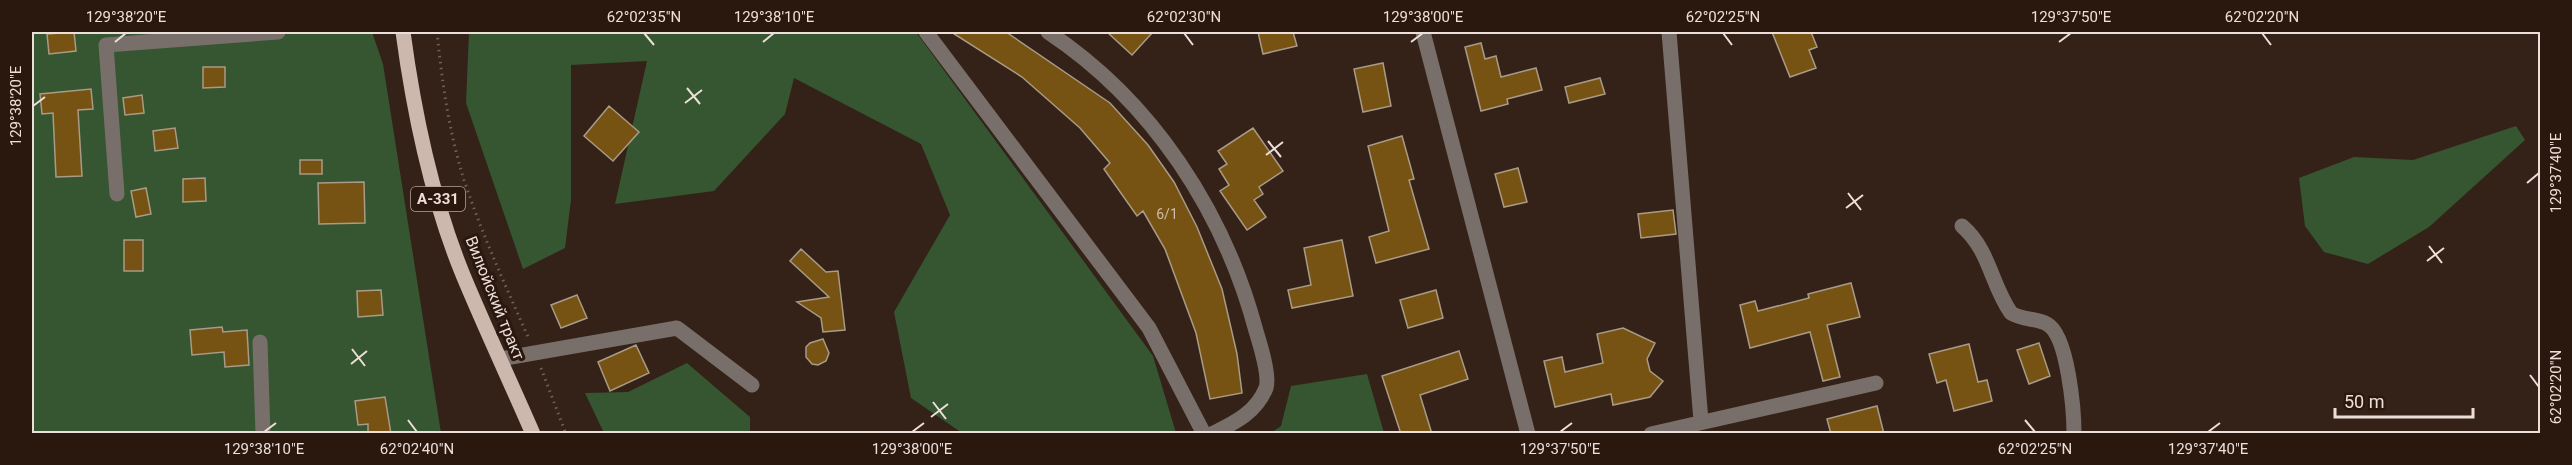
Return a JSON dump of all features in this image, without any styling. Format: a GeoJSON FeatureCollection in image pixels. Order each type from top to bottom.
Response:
{"type":"FeatureCollection","features":[{"type":"Feature","properties":{"kind":"main road","name":"Вилюйский тракт"},"geometry":{"type":"LineString","coordinates":[[403,32],[423,150],[439,202],[462,273],[533,434]]}},
{"type":"Feature","properties":{"kind":"street"},"geometry":{"type":"LineString","coordinates":[[117,194],[106,45],[278,32]]}},
{"type":"Feature","properties":{"kind":"street"},"geometry":{"type":"LineString","coordinates":[[926,32],[1149,328],[1204,434]]}},
{"type":"Feature","properties":{"kind":"street"},"geometry":{"type":"LineString","coordinates":[[1048,32],[1092,64],[1136,108],[1173,152],[1211,213],[1237,268],[1263,355],[1267,386],[1255,408],[1236,422],[1212,434]]}},
{"type":"Feature","properties":{"kind":"street"},"geometry":{"type":"LineString","coordinates":[[1423,32],[1528,434]]}},
{"type":"Feature","properties":{"kind":"street"},"geometry":{"type":"LineString","coordinates":[[1669,32],[1701,421]]}},
{"type":"Feature","properties":{"kind":"street"},"geometry":{"type":"LineString","coordinates":[[1962,226],[1974,236],[1983,250],[2012,313],[2046,323],[2055,331],[2072,392],[2074,434]]}},
{"type":"Feature","properties":{"kind":"street"},"geometry":{"type":"LineString","coordinates":[[500,359],[677,328],[752,385]]}},
{"type":"Feature","properties":{"kind":"street"},"geometry":{"type":"LineString","coordinates":[[260,342],[263,434]]}},
{"type":"Feature","properties":{"kind":"street"},"geometry":{"type":"LineString","coordinates":[[1651,434],[1876,383]]}},
{"type":"Feature","properties":{"kind":"path"},"geometry":{"type":"LineString","coordinates":[[437,32],[450,128],[464,179],[489,248],[535,353],[566,434]]}},
{"type":"Feature","properties":{"kind":"green space"},"geometry":{"type":"Polygon","coordinates":[[[32,32],[372,32],[383,64],[441,433],[32,433],[32,32]]]}},
{"type":"Feature","properties":{"kind":"green space"},"geometry":{"type":"Polygon","coordinates":[[[469,32],[916,32],[1153,356],[1176,433],[962,433],[911,398],[894,312],[950,215],[921,144],[794,78],[785,114],[714,191],[615,204],[647,61],[571,65],[571,200],[565,248],[523,269],[466,103],[469,32]]]}},
{"type":"Feature","properties":{"kind":"green space"},"geometry":{"type":"Polygon","coordinates":[[[2516,126],[2525,140],[2429,227],[2368,264],[2324,252],[2305,226],[2299,178],[2354,157],[2413,160],[2516,126]]]}},
{"type":"Feature","properties":{"kind":"green space"},"geometry":{"type":"Polygon","coordinates":[[[687,363],[750,417],[750,433],[604,433],[585,393],[628,392],[687,363]]]}},
{"type":"Feature","properties":{"kind":"green space"},"geometry":{"type":"Polygon","coordinates":[[[1367,374],[1384,433],[1271,433],[1281,426],[1291,386],[1367,374]]]}},
{"type":"Feature","properties":{"kind":"building"},"geometry":{"type":"Polygon","coordinates":[[[74,32],[76,51],[49,54],[47,34],[74,32]]]}},
{"type":"Feature","properties":{"kind":"building"},"geometry":{"type":"Polygon","coordinates":[[[951,32],[1006,32],[1110,103],[1148,145],[1174,182],[1197,227],[1222,289],[1237,354],[1242,393],[1210,399],[1196,333],[1165,249],[1143,211],[1137,216],[1104,169],[1110,163],[1080,128],[1022,77],[951,32]]]}},
{"type":"Feature","properties":{"kind":"building"},"geometry":{"type":"Polygon","coordinates":[[[1107,32],[1153,32],[1132,55],[1107,32]]]}},
{"type":"Feature","properties":{"kind":"building"},"geometry":{"type":"Polygon","coordinates":[[[1258,32],[1293,32],[1297,46],[1263,54],[1258,32]]]}},
{"type":"Feature","properties":{"kind":"building"},"geometry":{"type":"Polygon","coordinates":[[[1772,32],[1811,32],[1817,47],[1809,50],[1816,68],[1790,77],[1772,32]]]}},
{"type":"Feature","properties":{"kind":"building"},"geometry":{"type":"Polygon","coordinates":[[[1481,43],[1485,59],[1496,56],[1501,77],[1536,68],[1542,90],[1507,99],[1508,104],[1481,111],[1465,47],[1481,43]]]}},
{"type":"Feature","properties":{"kind":"building"},"geometry":{"type":"Polygon","coordinates":[[[1383,63],[1391,106],[1363,112],[1354,69],[1383,63]]]}},
{"type":"Feature","properties":{"kind":"building"},"geometry":{"type":"Polygon","coordinates":[[[203,67],[225,67],[225,87],[203,88],[203,67]]]}},
{"type":"Feature","properties":{"kind":"building"},"geometry":{"type":"Polygon","coordinates":[[[1600,78],[1605,94],[1569,103],[1565,87],[1600,78]]]}},
{"type":"Feature","properties":{"kind":"building"},"geometry":{"type":"Polygon","coordinates":[[[91,89],[93,109],[78,110],[82,176],[56,177],[53,113],[42,114],[40,94],[91,89]]]}},
{"type":"Feature","properties":{"kind":"building"},"geometry":{"type":"Polygon","coordinates":[[[142,95],[144,113],[125,115],[123,98],[142,95]]]}},
{"type":"Feature","properties":{"kind":"building"},"geometry":{"type":"Polygon","coordinates":[[[609,106],[639,132],[613,161],[584,136],[609,106]]]}},
{"type":"Feature","properties":{"kind":"building"},"geometry":{"type":"Polygon","coordinates":[[[175,128],[178,148],[155,151],[153,131],[175,128]]]}},
{"type":"Feature","properties":{"kind":"building"},"geometry":{"type":"Polygon","coordinates":[[[1253,128],[1283,171],[1259,187],[1263,194],[1254,200],[1266,217],[1247,230],[1220,191],[1229,185],[1219,169],[1227,164],[1218,151],[1253,128]]]}},
{"type":"Feature","properties":{"kind":"building"},"geometry":{"type":"Polygon","coordinates":[[[1402,136],[1414,179],[1409,180],[1429,249],[1376,263],[1369,237],[1389,231],[1368,146],[1402,136]]]}},
{"type":"Feature","properties":{"kind":"building"},"geometry":{"type":"Polygon","coordinates":[[[300,160],[322,160],[322,174],[300,174],[300,160]]]}},
{"type":"Feature","properties":{"kind":"building"},"geometry":{"type":"Polygon","coordinates":[[[1518,168],[1527,202],[1504,207],[1495,174],[1518,168]]]}},
{"type":"Feature","properties":{"kind":"building"},"geometry":{"type":"Polygon","coordinates":[[[205,178],[206,201],[183,202],[183,179],[205,178]]]}},
{"type":"Feature","properties":{"kind":"building"},"geometry":{"type":"Polygon","coordinates":[[[364,182],[365,223],[319,224],[318,183],[364,182]]]}},
{"type":"Feature","properties":{"kind":"building"},"geometry":{"type":"Polygon","coordinates":[[[146,188],[151,214],[136,217],[131,191],[146,188]]]}},
{"type":"Feature","properties":{"kind":"building"},"geometry":{"type":"Polygon","coordinates":[[[1673,210],[1676,234],[1641,238],[1638,214],[1673,210]]]}},
{"type":"Feature","properties":{"kind":"building"},"geometry":{"type":"Polygon","coordinates":[[[124,240],[143,240],[143,271],[124,271],[124,240]]]}},
{"type":"Feature","properties":{"kind":"building"},"geometry":{"type":"Polygon","coordinates":[[[1342,240],[1353,296],[1292,308],[1288,290],[1311,285],[1304,248],[1342,240]]]}},
{"type":"Feature","properties":{"kind":"building"},"geometry":{"type":"Polygon","coordinates":[[[801,249],[826,272],[838,271],[845,330],[823,332],[821,318],[797,302],[829,297],[790,261],[801,249]]]}},
{"type":"Feature","properties":{"kind":"building"},"geometry":{"type":"Polygon","coordinates":[[[1851,283],[1860,317],[1827,325],[1840,377],[1823,381],[1810,332],[1750,348],[1740,305],[1755,301],[1758,311],[1809,298],[1808,294],[1851,283]]]}},
{"type":"Feature","properties":{"kind":"building"},"geometry":{"type":"Polygon","coordinates":[[[381,290],[383,315],[358,317],[357,291],[381,290]]]}},
{"type":"Feature","properties":{"kind":"building"},"geometry":{"type":"Polygon","coordinates":[[[1436,290],[1443,318],[1408,328],[1400,300],[1436,290]]]}},
{"type":"Feature","properties":{"kind":"building"},"geometry":{"type":"Polygon","coordinates":[[[577,295],[587,318],[561,328],[551,305],[577,295]]]}},
{"type":"Feature","properties":{"kind":"building"},"geometry":{"type":"Polygon","coordinates":[[[222,327],[223,332],[247,330],[249,365],[225,367],[224,352],[192,355],[190,330],[222,327]]]}},
{"type":"Feature","properties":{"kind":"building"},"geometry":{"type":"Polygon","coordinates":[[[1623,328],[1655,343],[1647,359],[1650,371],[1663,381],[1650,397],[1613,405],[1611,394],[1555,407],[1544,361],[1562,357],[1565,372],[1603,363],[1597,334],[1623,328]]]}},
{"type":"Feature","properties":{"kind":"building"},"geometry":{"type":"Polygon","coordinates":[[[823,339],[829,353],[826,361],[818,365],[812,364],[806,357],[806,347],[810,343],[823,339]]]}},
{"type":"Feature","properties":{"kind":"building"},"geometry":{"type":"Polygon","coordinates":[[[2039,343],[2050,376],[2029,384],[2017,350],[2039,343]]]}},
{"type":"Feature","properties":{"kind":"building"},"geometry":{"type":"Polygon","coordinates":[[[1969,344],[1978,382],[1987,380],[1992,401],[1954,411],[1946,380],[1937,383],[1929,354],[1969,344]]]}},
{"type":"Feature","properties":{"kind":"building"},"geometry":{"type":"Polygon","coordinates":[[[636,345],[649,373],[610,391],[598,362],[636,345]]]}},
{"type":"Feature","properties":{"kind":"building"},"geometry":{"type":"Polygon","coordinates":[[[1459,351],[1468,379],[1420,395],[1432,434],[1401,434],[1382,376],[1459,351]]]}},
{"type":"Feature","properties":{"kind":"building"},"geometry":{"type":"Polygon","coordinates":[[[385,397],[391,434],[368,434],[368,424],[358,425],[355,401],[385,397]]]}},
{"type":"Feature","properties":{"kind":"building"},"geometry":{"type":"Polygon","coordinates":[[[1877,406],[1884,434],[1831,434],[1827,419],[1877,406]]]}}]}
